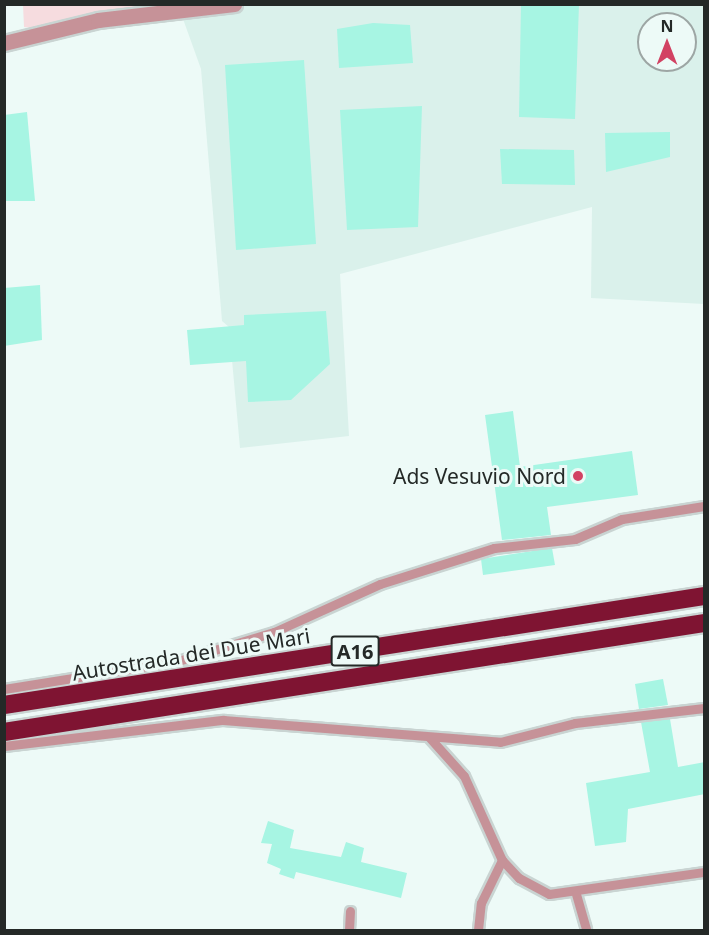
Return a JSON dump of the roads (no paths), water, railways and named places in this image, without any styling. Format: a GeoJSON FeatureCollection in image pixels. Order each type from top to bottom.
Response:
{"type":"FeatureCollection","features":[{"type":"Feature","properties":{"kind":"highway","name":"Autostrada dei Due Mari"},"geometry":{"type":"LineString","coordinates":[[4,705],[705,596]]}},
{"type":"Feature","properties":{"kind":"highway","name":"A16"},"geometry":{"type":"LineString","coordinates":[[4,732],[705,623]]}},
{"type":"Feature","properties":{"kind":"street"},"geometry":{"type":"LineString","coordinates":[[4,43],[98,20],[234,4]]}},
{"type":"Feature","properties":{"kind":"lane"},"geometry":{"type":"LineString","coordinates":[[4,689],[178,661],[274,632],[383,583],[494,548],[575,539],[622,519],[705,506]]}},
{"type":"Feature","properties":{"kind":"lane"},"geometry":{"type":"LineString","coordinates":[[4,746],[223,720],[500,742],[575,723],[705,708]]}},
{"type":"Feature","properties":{"kind":"lane"},"geometry":{"type":"LineString","coordinates":[[429,737],[464,776],[502,860],[519,878],[549,894],[576,894],[705,872]]}},
{"type":"Feature","properties":{"kind":"lane"},"geometry":{"type":"LineString","coordinates":[[478,930],[482,903],[502,860]]}},
{"type":"Feature","properties":{"kind":"lane"},"geometry":{"type":"LineString","coordinates":[[576,894],[586,930]]}},
{"type":"Feature","properties":{"kind":"lane"},"geometry":{"type":"LineString","coordinates":[[471,902],[482,903]]}},
{"type":"Feature","properties":{"kind":"lane"},"geometry":{"type":"LineString","coordinates":[[349,930],[350,911]]}},
{"type":"Feature","properties":{"kind":"place","name":"Ads Vesuvio Nord"},"geometry":{"type":"Point","coordinates":[578,476]}}]}
